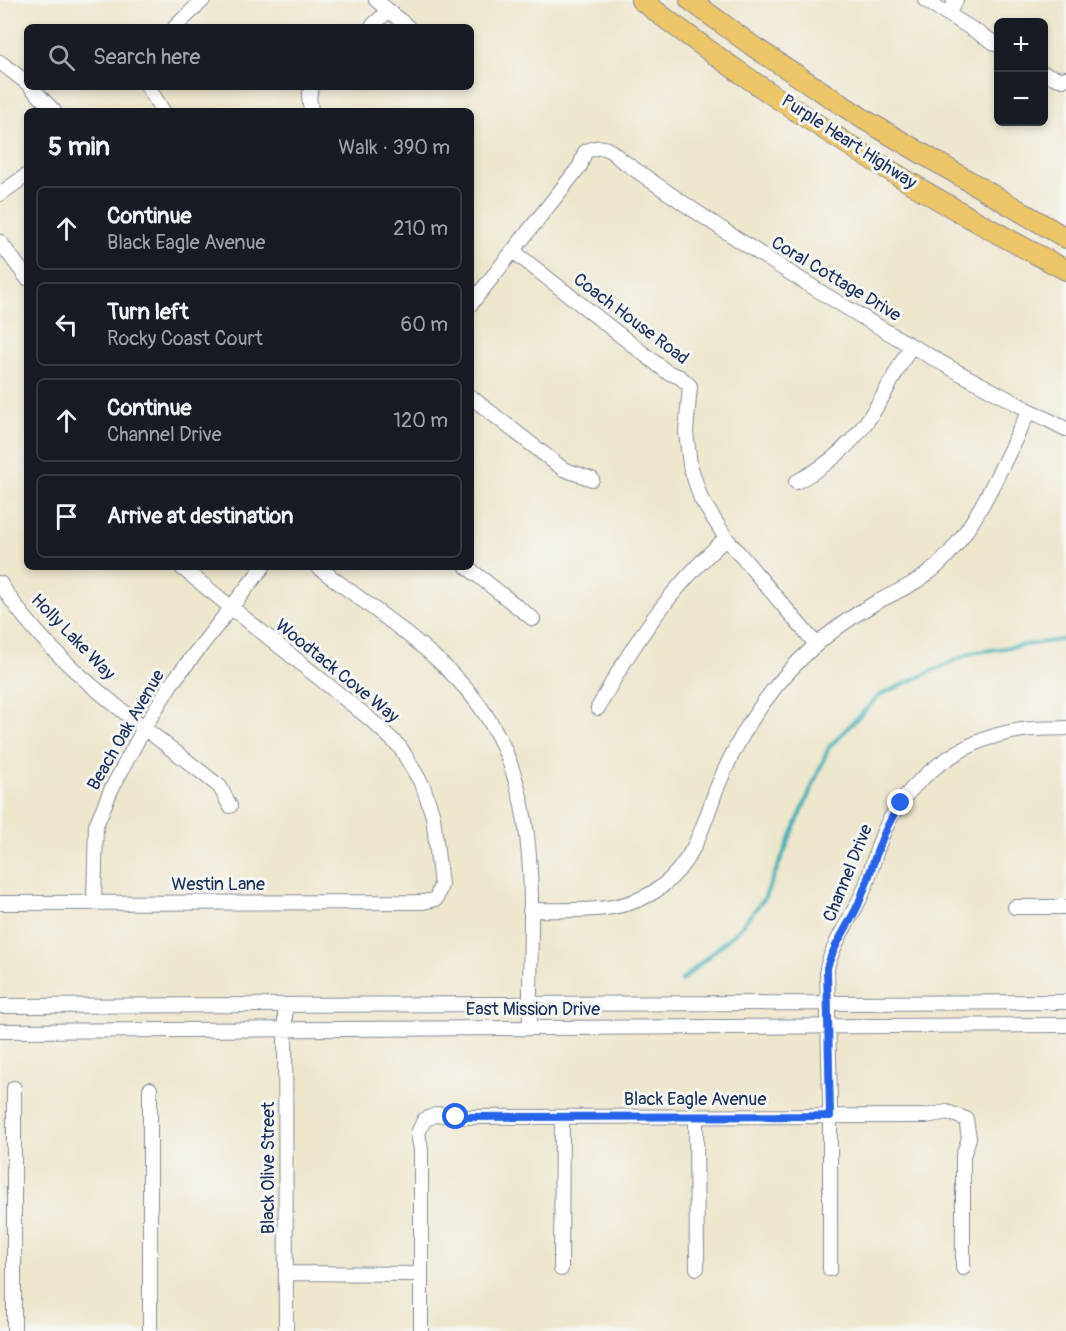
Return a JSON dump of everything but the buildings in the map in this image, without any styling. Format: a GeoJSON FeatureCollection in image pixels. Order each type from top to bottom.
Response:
{"type":"FeatureCollection","features":[{"type":"Feature","properties":{"kind":"highway","name":"Purple Heart Highway"},"geometry":{"type":"LineString","coordinates":[[641,0],[829,132],[927,193],[1066,270]]}},
{"type":"Feature","properties":{"kind":"highway","name":"Purple Heart Highway"},"geometry":{"type":"LineString","coordinates":[[690,0],[754,47],[865,120],[1066,238]]}},
{"type":"Feature","properties":{"kind":"street"},"geometry":{"type":"LineString","coordinates":[[178,24],[203,0]]}},
{"type":"Feature","properties":{"kind":"street"},"geometry":{"type":"LineString","coordinates":[[376,0],[404,24]]}},
{"type":"Feature","properties":{"kind":"street"},"geometry":{"type":"LineString","coordinates":[[925,0],[994,42]]}},
{"type":"Feature","properties":{"kind":"street"},"geometry":{"type":"LineString","coordinates":[[948,14],[956,0]]}},
{"type":"Feature","properties":{"kind":"street"},"geometry":{"type":"LineString","coordinates":[[374,24],[388,11]]}},
{"type":"Feature","properties":{"kind":"street"},"geometry":{"type":"LineString","coordinates":[[0,62],[24,81]]}},
{"type":"Feature","properties":{"kind":"street"},"geometry":{"type":"LineString","coordinates":[[1048,75],[1063,80],[1066,78]]}},
{"type":"Feature","properties":{"kind":"street"},"geometry":{"type":"LineString","coordinates":[[34,90],[51,108]]}},
{"type":"Feature","properties":{"kind":"street"},"geometry":{"type":"LineString","coordinates":[[150,90],[162,108]]}},
{"type":"Feature","properties":{"kind":"street"},"geometry":{"type":"LineString","coordinates":[[310,91],[311,108]]}},
{"type":"Feature","properties":{"kind":"street","name":"Coral Cottage Drive"},"geometry":{"type":"LineString","coordinates":[[513,251],[580,166],[585,152],[597,146],[610,149],[620,159],[706,219],[911,345],[1029,411],[1066,429]]}},
{"type":"Feature","properties":{"kind":"street"},"geometry":{"type":"LineString","coordinates":[[0,194],[24,177]]}},
{"type":"Feature","properties":{"kind":"street"},"geometry":{"type":"LineString","coordinates":[[0,242],[24,274]]}},
{"type":"Feature","properties":{"kind":"street"},"geometry":{"type":"LineString","coordinates":[[474,300],[513,251]]}},
{"type":"Feature","properties":{"kind":"street","name":"Coach House Road"},"geometry":{"type":"LineString","coordinates":[[513,251],[667,372],[680,377],[690,386],[686,432],[690,465],[701,499],[726,538],[816,643]]}},
{"type":"Feature","properties":{"kind":"street"},"geometry":{"type":"LineString","coordinates":[[796,482],[832,461],[859,434],[911,345]]}},
{"type":"Feature","properties":{"kind":"street"},"geometry":{"type":"LineString","coordinates":[[474,399],[562,469],[592,479]]}},
{"type":"Feature","properties":{"kind":"street"},"geometry":{"type":"LineString","coordinates":[[530,910],[611,908],[647,896],[669,880],[698,842],[723,774],[751,721],[784,676],[816,643],[875,603],[914,583],[938,565],[974,517],[1029,411]]}},
{"type":"Feature","properties":{"kind":"street"},"geometry":{"type":"LineString","coordinates":[[598,708],[624,660],[651,618],[679,584],[726,538]]}},
{"type":"Feature","properties":{"kind":"street","name":"Woodtack Cove Way"},"geometry":{"type":"LineString","coordinates":[[184,570],[230,609],[370,719],[400,747],[416,773],[433,816],[441,885],[436,898]]}},
{"type":"Feature","properties":{"kind":"street","name":"Beach Oak Avenue"},"geometry":{"type":"LineString","coordinates":[[94,902],[96,825],[144,728],[171,684],[261,570]]}},
{"type":"Feature","properties":{"kind":"street"},"geometry":{"type":"LineString","coordinates":[[322,570],[445,668],[485,714],[507,753],[522,796],[529,837],[530,1026]]}},
{"type":"Feature","properties":{"kind":"street"},"geometry":{"type":"LineString","coordinates":[[471,570],[533,619]]}},
{"type":"Feature","properties":{"kind":"street","name":"Holly Lake Way"},"geometry":{"type":"LineString","coordinates":[[1,588],[64,659],[144,728],[220,788],[231,806]]}},
{"type":"Feature","properties":{"kind":"street","name":"Channel Drive"},"geometry":{"type":"LineString","coordinates":[[830,1269],[830,1026],[826,978],[830,955],[856,908],[885,828],[912,789],[938,765],[978,743],[1013,731],[1066,728]]}},
{"type":"Feature","properties":{"kind":"street","name":"Westin Lane"},"geometry":{"type":"LineString","coordinates":[[0,903],[423,902],[436,898]]}},
{"type":"Feature","properties":{"kind":"street"},"geometry":{"type":"LineString","coordinates":[[1015,907],[1066,906]]}},
{"type":"Feature","properties":{"kind":"street","name":"East Mission Drive"},"geometry":{"type":"LineString","coordinates":[[0,1006],[1066,1002]]}},
{"type":"Feature","properties":{"kind":"street","name":"Black Olive Street"},"geometry":{"type":"LineString","coordinates":[[285,1005],[286,1331]]}},
{"type":"Feature","properties":{"kind":"street","name":"East Mission Drive"},"geometry":{"type":"LineString","coordinates":[[0,1031],[1066,1024]]}},
{"type":"Feature","properties":{"kind":"street"},"geometry":{"type":"LineString","coordinates":[[14,1088],[14,1331]]}},
{"type":"Feature","properties":{"kind":"street"},"geometry":{"type":"LineString","coordinates":[[150,1089],[150,1331]]}},
{"type":"Feature","properties":{"kind":"street","name":"Black Eagle Avenue"},"geometry":{"type":"LineString","coordinates":[[421,1274],[422,1150],[418,1133],[424,1120],[438,1114],[456,1117],[562,1118],[926,1116],[947,1112],[966,1119],[969,1137],[963,1156],[963,1268]]}},
{"type":"Feature","properties":{"kind":"street"},"geometry":{"type":"LineString","coordinates":[[696,1117],[697,1268]]}},
{"type":"Feature","properties":{"kind":"street"},"geometry":{"type":"LineString","coordinates":[[561,1269],[562,1118]]}},
{"type":"Feature","properties":{"kind":"street"},"geometry":{"type":"LineString","coordinates":[[286,1273],[421,1274],[421,1331]]}},
{"type":"Feature","properties":{"kind":"waterway"},"geometry":{"type":"LineString","coordinates":[[681,981],[738,930],[764,899],[829,747],[880,695],[971,653],[1066,639]]}},
{"type":"Feature","properties":{"kind":"route"},"geometry":{"type":"LineString","coordinates":[[456,1117],[830,1116],[830,1026],[826,988],[827,968],[830,955],[847,927],[866,886],[885,828],[901,803]]}}]}
